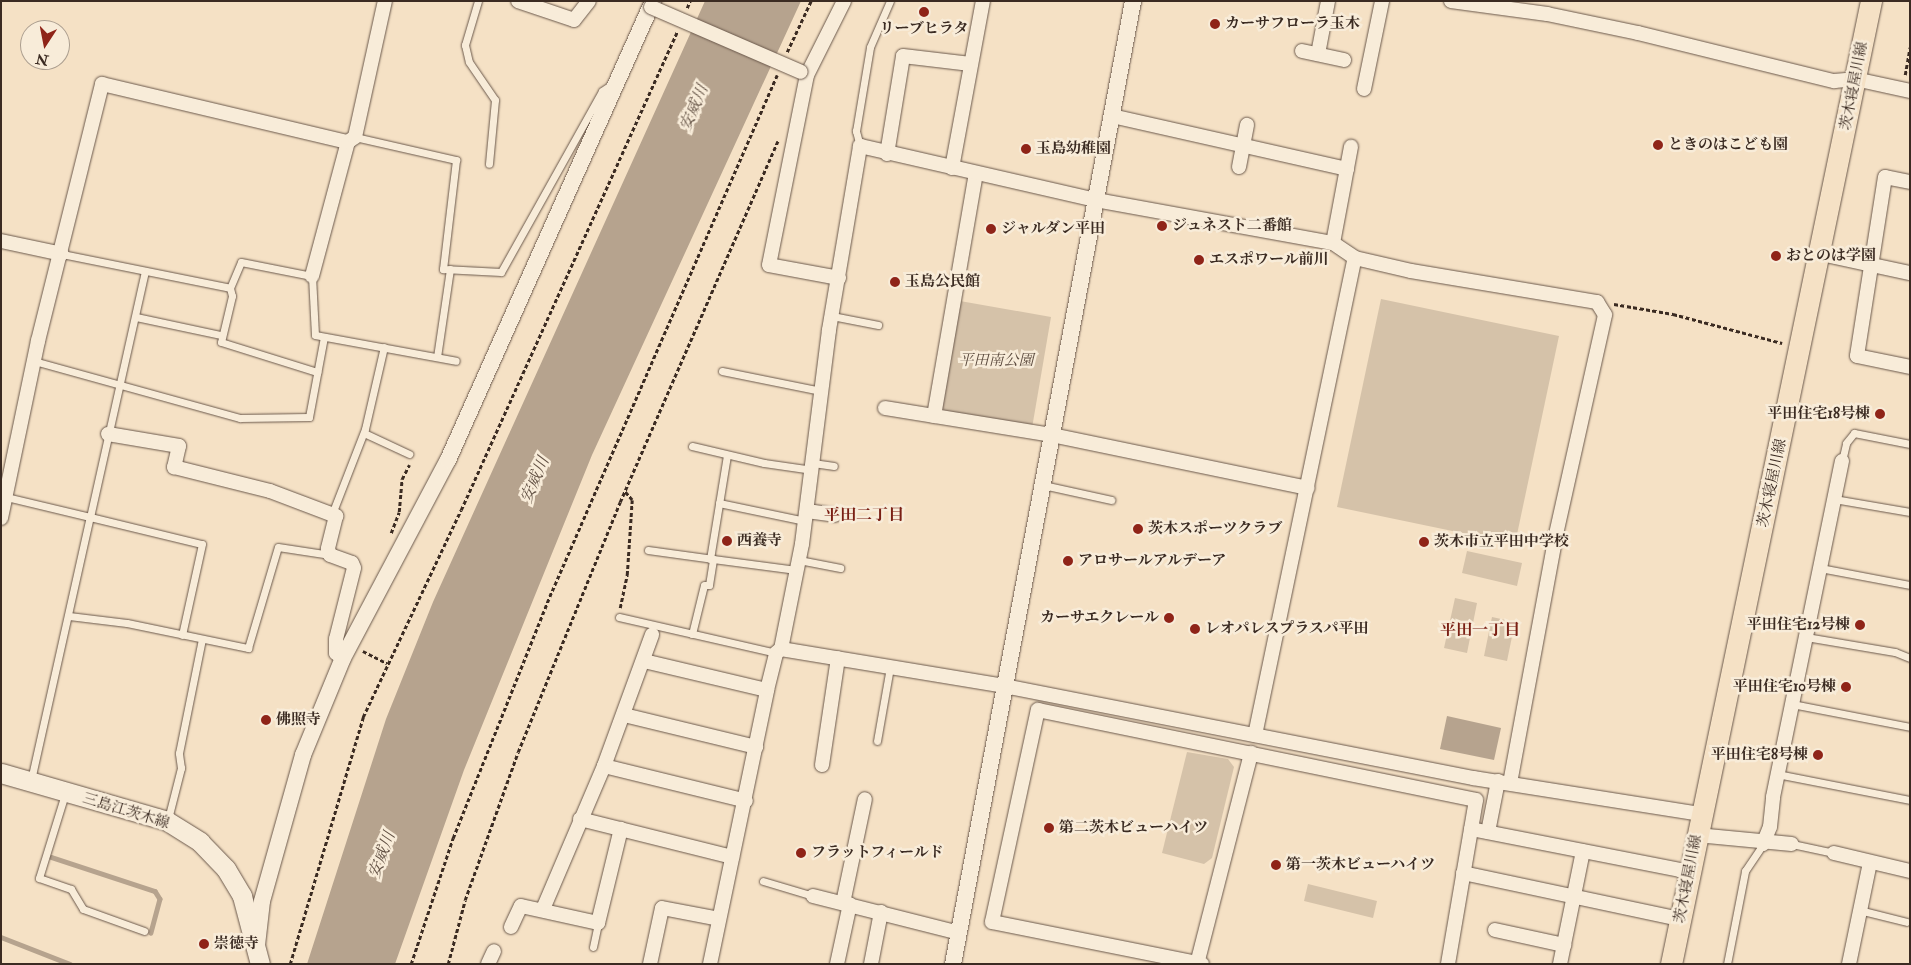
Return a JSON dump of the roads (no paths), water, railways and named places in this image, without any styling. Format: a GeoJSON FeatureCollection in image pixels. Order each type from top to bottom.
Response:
{"type":"FeatureCollection","features":[{"type":"Feature","properties":{"kind":"main road","name":"茨木寝屋川線"},"geometry":{"type":"LineString","coordinates":[[1671,964],[1821,254],[1854,79],[1871,1]]}},
{"type":"Feature","properties":{"kind":"main road","name":"三島江茨木線"},"geometry":{"type":"LineString","coordinates":[[1,773],[65,794],[167,821],[200,842],[226,869],[242,896],[251,924],[257,961]]}},
{"type":"Feature","properties":{"kind":"street"},"geometry":{"type":"LineString","coordinates":[[312,276],[351,139],[385,1]]}},
{"type":"Feature","properties":{"kind":"street"},"geometry":{"type":"LineString","coordinates":[[518,1],[574,20],[590,1]]}},
{"type":"Feature","properties":{"kind":"street"},"geometry":{"type":"LineString","coordinates":[[839,278],[769,265],[804,73],[844,1]]}},
{"type":"Feature","properties":{"kind":"street"},"geometry":{"type":"LineString","coordinates":[[952,168],[983,1]]}},
{"type":"Feature","properties":{"kind":"street"},"geometry":{"type":"LineString","coordinates":[[953,964],[1133,1]]}},
{"type":"Feature","properties":{"kind":"street"},"geometry":{"type":"LineString","coordinates":[[1318,54],[1328,1]]}},
{"type":"Feature","properties":{"kind":"street"},"geometry":{"type":"LineString","coordinates":[[1364,89],[1382,1]]}},
{"type":"Feature","properties":{"kind":"street"},"geometry":{"type":"LineString","coordinates":[[1451,1],[1547,14],[1638,33],[1834,81],[1854,79],[1906,90]]}},
{"type":"Feature","properties":{"kind":"street"},"geometry":{"type":"LineString","coordinates":[[257,961],[262,901],[303,754],[347,652],[448,460],[652,4],[804,73]]}},
{"type":"Feature","properties":{"kind":"street"},"geometry":{"type":"LineString","coordinates":[[1302,51],[1344,60]]}},
{"type":"Feature","properties":{"kind":"street"},"geometry":{"type":"LineString","coordinates":[[887,154],[902,56],[971,64]]}},
{"type":"Feature","properties":{"kind":"street"},"geometry":{"type":"LineString","coordinates":[[1,518],[34,361],[62,254],[102,84],[351,139]]}},
{"type":"Feature","properties":{"kind":"street"},"geometry":{"type":"LineString","coordinates":[[1112,116],[1347,169]]}},
{"type":"Feature","properties":{"kind":"street"},"geometry":{"type":"LineString","coordinates":[[1239,167],[1247,125]]}},
{"type":"Feature","properties":{"kind":"street"},"geometry":{"type":"LineString","coordinates":[[710,964],[732,857],[746,801],[767,690],[798,565],[807,516],[821,391],[860,146],[887,154],[1096,200],[1333,243],[1355,258],[1411,271],[1597,302],[1604,315],[1504,782],[1488,832]]}},
{"type":"Feature","properties":{"kind":"street"},"geometry":{"type":"LineString","coordinates":[[1333,243],[1351,147]]}},
{"type":"Feature","properties":{"kind":"street"},"geometry":{"type":"LineString","coordinates":[[934,416],[976,174]]}},
{"type":"Feature","properties":{"kind":"street"},"geometry":{"type":"LineString","coordinates":[[1910,182],[1885,176],[1857,356],[1910,367]]}},
{"type":"Feature","properties":{"kind":"street"},"geometry":{"type":"LineString","coordinates":[[1,241],[62,254]]}},
{"type":"Feature","properties":{"kind":"street"},"geometry":{"type":"LineString","coordinates":[[1821,254],[1910,273]]}},
{"type":"Feature","properties":{"kind":"street"},"geometry":{"type":"LineString","coordinates":[[1254,735],[1308,488],[1355,258]]}},
{"type":"Feature","properties":{"kind":"street"},"geometry":{"type":"LineString","coordinates":[[885,408],[1052,435],[1308,488]]}},
{"type":"Feature","properties":{"kind":"street"},"geometry":{"type":"LineString","coordinates":[[108,434],[179,446],[174,467],[270,491],[336,516],[328,549],[330,555],[352,563],[354,568],[336,639],[336,653],[347,652]]}},
{"type":"Feature","properties":{"kind":"street"},"geometry":{"type":"LineString","coordinates":[[1763,844],[1770,827],[1777,774],[1842,461]]}},
{"type":"Feature","properties":{"kind":"street"},"geometry":{"type":"LineString","coordinates":[[807,516],[835,515]]}},
{"type":"Feature","properties":{"kind":"street"},"geometry":{"type":"LineString","coordinates":[[543,909],[604,766],[644,662],[652,635]]}},
{"type":"Feature","properties":{"kind":"street"},"geometry":{"type":"LineString","coordinates":[[778,651],[838,658],[1004,686],[1567,795],[1702,814]]}},
{"type":"Feature","properties":{"kind":"street"},"geometry":{"type":"LineString","coordinates":[[822,765],[838,658]]}},
{"type":"Feature","properties":{"kind":"street"},"geometry":{"type":"LineString","coordinates":[[644,662],[767,690]]}},
{"type":"Feature","properties":{"kind":"street"},"geometry":{"type":"LineString","coordinates":[[1251,753],[1199,963],[992,922],[1038,710],[1251,753],[1476,800],[1448,964]]}},
{"type":"Feature","properties":{"kind":"street"},"geometry":{"type":"LineString","coordinates":[[624,715],[756,747]]}},
{"type":"Feature","properties":{"kind":"street"},"geometry":{"type":"LineString","coordinates":[[604,766],[746,801]]}},
{"type":"Feature","properties":{"kind":"street"},"geometry":{"type":"LineString","coordinates":[[837,964],[865,799]]}},
{"type":"Feature","properties":{"kind":"street"},"geometry":{"type":"LineString","coordinates":[[580,819],[732,857]]}},
{"type":"Feature","properties":{"kind":"street"},"geometry":{"type":"LineString","coordinates":[[511,927],[521,906],[543,909],[598,922],[621,829]]}},
{"type":"Feature","properties":{"kind":"street"},"geometry":{"type":"LineString","coordinates":[[1471,829],[1690,872]]}},
{"type":"Feature","properties":{"kind":"street"},"geometry":{"type":"LineString","coordinates":[[1697,836],[1763,844],[1792,844]]}},
{"type":"Feature","properties":{"kind":"street"},"geometry":{"type":"LineString","coordinates":[[1560,964],[1583,851]]}},
{"type":"Feature","properties":{"kind":"street"},"geometry":{"type":"LineString","coordinates":[[1834,854],[1910,871]]}},
{"type":"Feature","properties":{"kind":"street"},"geometry":{"type":"LineString","coordinates":[[1849,964],[1870,863]]}},
{"type":"Feature","properties":{"kind":"street"},"geometry":{"type":"LineString","coordinates":[[1463,873],[1680,919]]}},
{"type":"Feature","properties":{"kind":"street"},"geometry":{"type":"LineString","coordinates":[[813,896],[959,933]]}},
{"type":"Feature","properties":{"kind":"street"},"geometry":{"type":"LineString","coordinates":[[650,964],[662,908],[720,919]]}},
{"type":"Feature","properties":{"kind":"street"},"geometry":{"type":"LineString","coordinates":[[871,964],[881,912]]}},
{"type":"Feature","properties":{"kind":"street"},"geometry":{"type":"LineString","coordinates":[[1495,930],[1564,945]]}},
{"type":"Feature","properties":{"kind":"lane"},"geometry":{"type":"LineString","coordinates":[[478,1],[465,45],[469,62],[495,100],[488,164]]}},
{"type":"Feature","properties":{"kind":"lane"},"geometry":{"type":"LineString","coordinates":[[860,146],[856,131],[870,47],[890,1]]}},
{"type":"Feature","properties":{"kind":"lane"},"geometry":{"type":"LineString","coordinates":[[351,139],[456,160],[443,269],[501,272],[602,91],[619,79]]}},
{"type":"Feature","properties":{"kind":"lane"},"geometry":{"type":"LineString","coordinates":[[62,254],[230,288]]}},
{"type":"Feature","properties":{"kind":"lane"},"geometry":{"type":"LineString","coordinates":[[317,372],[221,342],[232,296],[230,288],[242,262],[312,276],[315,335],[456,361]]}},
{"type":"Feature","properties":{"kind":"lane"},"geometry":{"type":"LineString","coordinates":[[437,357],[450,269]]}},
{"type":"Feature","properties":{"kind":"lane"},"geometry":{"type":"LineString","coordinates":[[31,783],[145,270]]}},
{"type":"Feature","properties":{"kind":"lane"},"geometry":{"type":"LineString","coordinates":[[832,316],[878,325]]}},
{"type":"Feature","properties":{"kind":"lane"},"geometry":{"type":"LineString","coordinates":[[136,317],[222,335]]}},
{"type":"Feature","properties":{"kind":"lane"},"geometry":{"type":"LineString","coordinates":[[34,361],[240,418],[309,416],[324,337]]}},
{"type":"Feature","properties":{"kind":"lane"},"geometry":{"type":"LineString","coordinates":[[332,514],[364,433],[384,347]]}},
{"type":"Feature","properties":{"kind":"lane"},"geometry":{"type":"LineString","coordinates":[[722,371],[821,391]]}},
{"type":"Feature","properties":{"kind":"lane"},"geometry":{"type":"LineString","coordinates":[[364,433],[409,454]]}},
{"type":"Feature","properties":{"kind":"lane"},"geometry":{"type":"LineString","coordinates":[[1842,461],[1846,443],[1854,433],[1910,444]]}},
{"type":"Feature","properties":{"kind":"lane"},"geometry":{"type":"LineString","coordinates":[[692,446],[727,455],[812,466],[834,466]]}},
{"type":"Feature","properties":{"kind":"lane"},"geometry":{"type":"LineString","coordinates":[[692,634],[704,584],[709,585],[718,503],[727,455]]}},
{"type":"Feature","properties":{"kind":"lane"},"geometry":{"type":"LineString","coordinates":[[1042,485],[1111,500]]}},
{"type":"Feature","properties":{"kind":"lane"},"geometry":{"type":"LineString","coordinates":[[6,497],[202,544],[182,634]]}},
{"type":"Feature","properties":{"kind":"lane"},"geometry":{"type":"LineString","coordinates":[[1834,499],[1910,512]]}},
{"type":"Feature","properties":{"kind":"lane"},"geometry":{"type":"LineString","coordinates":[[718,503],[807,516]]}},
{"type":"Feature","properties":{"kind":"lane"},"geometry":{"type":"LineString","coordinates":[[69,616],[182,634],[248,648],[278,547],[330,555]]}},
{"type":"Feature","properties":{"kind":"lane"},"geometry":{"type":"LineString","coordinates":[[648,550],[712,559],[840,568]]}},
{"type":"Feature","properties":{"kind":"lane"},"geometry":{"type":"LineString","coordinates":[[1820,568],[1910,585]]}},
{"type":"Feature","properties":{"kind":"lane"},"geometry":{"type":"LineString","coordinates":[[619,617],[778,651]]}},
{"type":"Feature","properties":{"kind":"lane"},"geometry":{"type":"LineString","coordinates":[[1806,637],[1895,652],[1910,658]]}},
{"type":"Feature","properties":{"kind":"lane"},"geometry":{"type":"LineString","coordinates":[[167,821],[181,768],[179,754],[202,639]]}},
{"type":"Feature","properties":{"kind":"lane"},"geometry":{"type":"LineString","coordinates":[[876,741],[890,667]]}},
{"type":"Feature","properties":{"kind":"lane"},"geometry":{"type":"LineString","coordinates":[[1792,704],[1910,727]]}},
{"type":"Feature","properties":{"kind":"lane"},"geometry":{"type":"LineString","coordinates":[[1777,774],[1910,800]]}},
{"type":"Feature","properties":{"kind":"lane"},"geometry":{"type":"LineString","coordinates":[[65,794],[39,878],[70,889],[83,909],[144,932]]}},
{"type":"Feature","properties":{"kind":"lane"},"geometry":{"type":"LineString","coordinates":[[1727,964],[1745,871],[1763,844]]}},
{"type":"Feature","properties":{"kind":"lane"},"geometry":{"type":"LineString","coordinates":[[1792,844],[1834,854]]}},
{"type":"Feature","properties":{"kind":"lane"},"geometry":{"type":"LineString","coordinates":[[763,881],[813,896]]}},
{"type":"Feature","properties":{"kind":"lane"},"geometry":{"type":"LineString","coordinates":[[1859,910],[1907,922]]}},
{"type":"Feature","properties":{"kind":"lane"},"geometry":{"type":"LineString","coordinates":[[593,947],[598,922]]}},
{"type":"Feature","properties":{"kind":"water","name":"安威川"},"geometry":{"type":"Polygon","coordinates":[[[705,1],[801,1],[592,455],[464,770],[395,964],[307,964],[386,719],[433,602],[705,1]]]}},
{"type":"Feature","properties":{"kind":"water"},"geometry":{"type":"Polygon","coordinates":[[[1447,716],[1501,728],[1494,760],[1440,749],[1447,716]]]}},
{"type":"Feature","properties":{"kind":"waterway"},"geometry":{"type":"LineString","coordinates":[[51,857],[155,891],[160,899],[151,933]]}},
{"type":"Feature","properties":{"kind":"waterway"},"geometry":{"type":"LineString","coordinates":[[1,937],[70,964]]}},
{"type":"Feature","properties":{"kind":"place","name":"リーブヒラタ"},"geometry":{"type":"Point","coordinates":[924,12]}},
{"type":"Feature","properties":{"kind":"place","name":"カーサフローラ玉木"},"geometry":{"type":"Point","coordinates":[1215,24]}},
{"type":"Feature","properties":{"kind":"place","name":"ときのはこども園"},"geometry":{"type":"Point","coordinates":[1658,145]}},
{"type":"Feature","properties":{"kind":"place","name":"玉島幼稚園"},"geometry":{"type":"Point","coordinates":[1026,149]}},
{"type":"Feature","properties":{"kind":"place","name":"ジュネスト二番館"},"geometry":{"type":"Point","coordinates":[1162,226]}},
{"type":"Feature","properties":{"kind":"place","name":"ジャルダン平田"},"geometry":{"type":"Point","coordinates":[991,229]}},
{"type":"Feature","properties":{"kind":"place","name":"おとのは学園"},"geometry":{"type":"Point","coordinates":[1776,256]}},
{"type":"Feature","properties":{"kind":"place","name":"エスポワール前川"},"geometry":{"type":"Point","coordinates":[1199,260]}},
{"type":"Feature","properties":{"kind":"place","name":"玉島公民館"},"geometry":{"type":"Point","coordinates":[895,282]}},
{"type":"Feature","properties":{"kind":"place","name":"平田住宅18号棟"},"geometry":{"type":"Point","coordinates":[1880,414]}},
{"type":"Feature","properties":{"kind":"place","name":"茨木スポーツクラブ"},"geometry":{"type":"Point","coordinates":[1138,529]}},
{"type":"Feature","properties":{"kind":"place","name":"西養寺"},"geometry":{"type":"Point","coordinates":[727,541]}},
{"type":"Feature","properties":{"kind":"place","name":"茨木市立平田中学校"},"geometry":{"type":"Point","coordinates":[1424,542]}},
{"type":"Feature","properties":{"kind":"place","name":"アロサールアルデーア"},"geometry":{"type":"Point","coordinates":[1068,561]}},
{"type":"Feature","properties":{"kind":"place","name":"カーサエクレール"},"geometry":{"type":"Point","coordinates":[1169,618]}},
{"type":"Feature","properties":{"kind":"place","name":"平田住宅12号棟"},"geometry":{"type":"Point","coordinates":[1860,625]}},
{"type":"Feature","properties":{"kind":"place","name":"レオパレスプラスパ平田"},"geometry":{"type":"Point","coordinates":[1195,629]}},
{"type":"Feature","properties":{"kind":"place","name":"平田住宅10号棟"},"geometry":{"type":"Point","coordinates":[1846,687]}},
{"type":"Feature","properties":{"kind":"place","name":"佛照寺"},"geometry":{"type":"Point","coordinates":[266,720]}},
{"type":"Feature","properties":{"kind":"place","name":"平田住宅8号棟"},"geometry":{"type":"Point","coordinates":[1818,755]}},
{"type":"Feature","properties":{"kind":"place","name":"第二茨木ビューハイツ"},"geometry":{"type":"Point","coordinates":[1049,828]}},
{"type":"Feature","properties":{"kind":"place","name":"フラットフィールド"},"geometry":{"type":"Point","coordinates":[801,853]}},
{"type":"Feature","properties":{"kind":"place","name":"第一茨木ビューハイツ"},"geometry":{"type":"Point","coordinates":[1276,865]}},
{"type":"Feature","properties":{"kind":"place","name":"崇徳寺"},"geometry":{"type":"Point","coordinates":[204,944]}},
{"type":"Feature","properties":{"kind":"district","name":"平田二丁目"},"geometry":{"type":"Point","coordinates":[864,515]}},
{"type":"Feature","properties":{"kind":"district","name":"平田一丁目"},"geometry":{"type":"Point","coordinates":[1480,630]}},
{"type":"Feature","properties":{"kind":"park label","name":"平田南公園"},"geometry":{"type":"Point","coordinates":[996,361]}}]}
